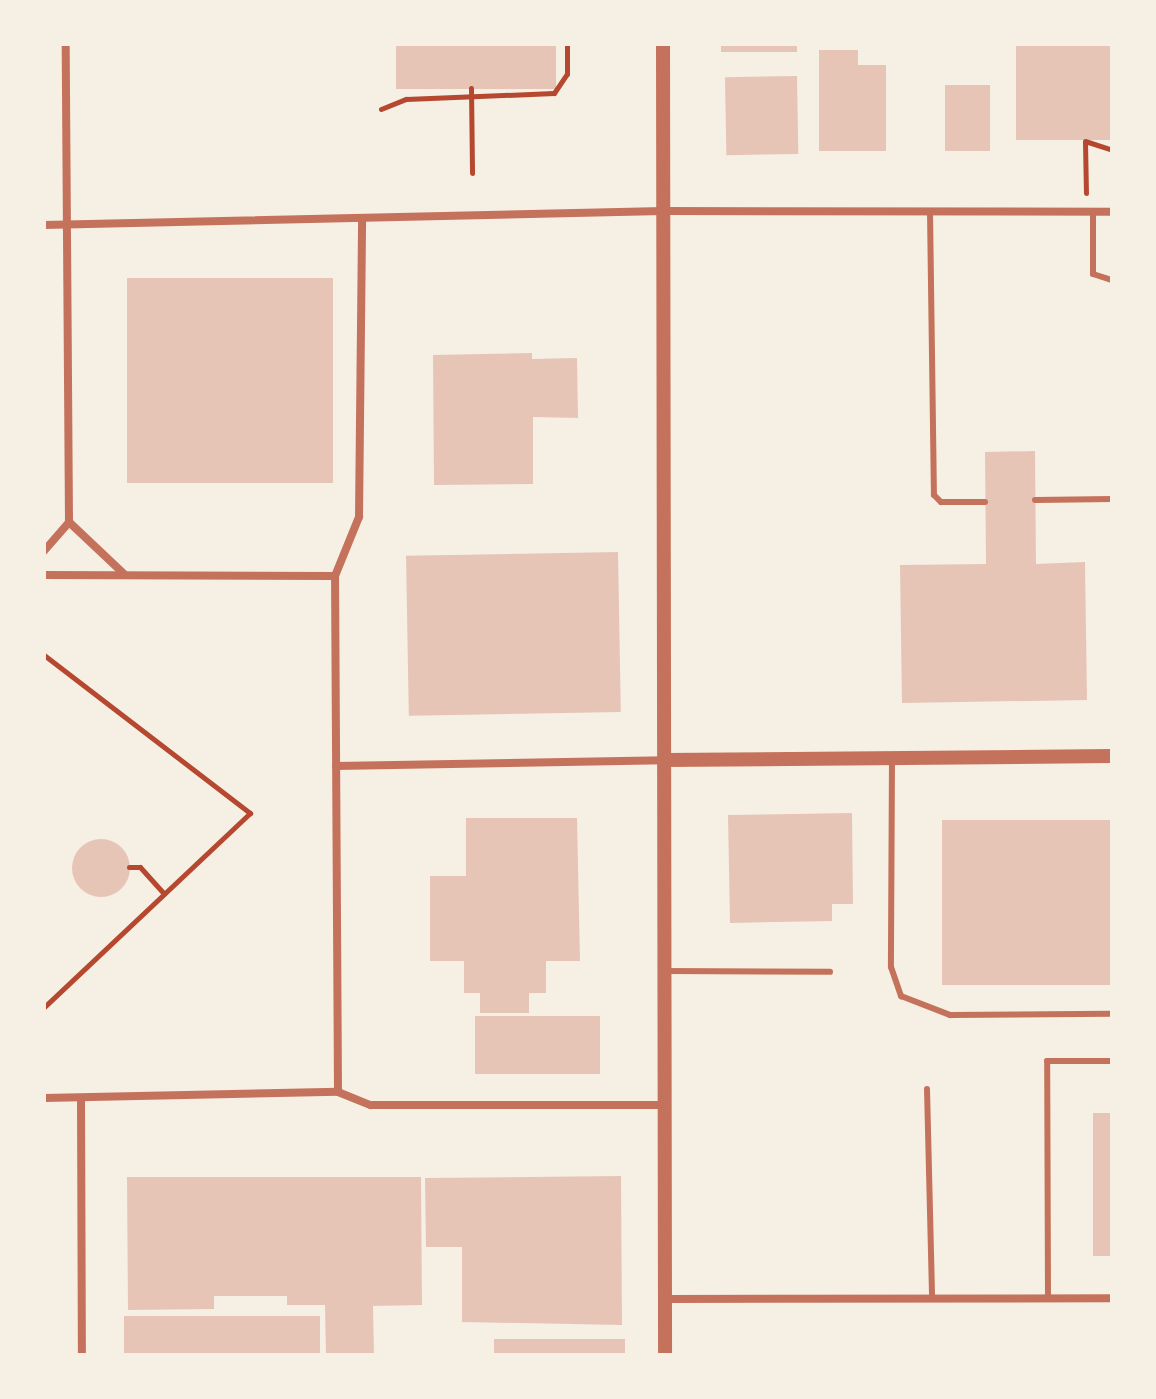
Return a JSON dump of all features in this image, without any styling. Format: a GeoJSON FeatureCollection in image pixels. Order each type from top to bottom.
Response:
{"type":"FeatureCollection","features":[{"type":"Feature","properties":{"kind":"street"},"geometry":{"type":"LineString","coordinates":[[44,551],[69,522],[66,44]]}},
{"type":"Feature","properties":{"kind":"street"},"geometry":{"type":"LineString","coordinates":[[663,44],[665,1355]]}},
{"type":"Feature","properties":{"kind":"street"},"geometry":{"type":"LineString","coordinates":[[44,225],[663,211],[1112,212]]}},
{"type":"Feature","properties":{"kind":"street"},"geometry":{"type":"LineString","coordinates":[[338,1092],[335,576],[359,517],[362,220]]}},
{"type":"Feature","properties":{"kind":"street"},"geometry":{"type":"LineString","coordinates":[[69,522],[124,574]]}},
{"type":"Feature","properties":{"kind":"street"},"geometry":{"type":"LineString","coordinates":[[44,575],[335,576]]}},
{"type":"Feature","properties":{"kind":"street"},"geometry":{"type":"LineString","coordinates":[[336,766],[1112,756]]}},
{"type":"Feature","properties":{"kind":"street"},"geometry":{"type":"LineString","coordinates":[[44,1098],[338,1092],[371,1105],[666,1105]]}},
{"type":"Feature","properties":{"kind":"street"},"geometry":{"type":"LineString","coordinates":[[81,1098],[82,1355]]}},
{"type":"Feature","properties":{"kind":"street"},"geometry":{"type":"LineString","coordinates":[[665,1299],[1112,1298]]}},
{"type":"Feature","properties":{"kind":"lane"},"geometry":{"type":"LineString","coordinates":[[930,212],[934,495],[941,502],[985,502]]}},
{"type":"Feature","properties":{"kind":"lane"},"geometry":{"type":"LineString","coordinates":[[1090,212],[1093,274],[1112,280]]}},
{"type":"Feature","properties":{"kind":"lane"},"geometry":{"type":"LineString","coordinates":[[1035,500],[1112,499]]}},
{"type":"Feature","properties":{"kind":"lane"},"geometry":{"type":"LineString","coordinates":[[892,758],[891,967],[901,996],[950,1015],[1112,1014]]}},
{"type":"Feature","properties":{"kind":"lane"},"geometry":{"type":"LineString","coordinates":[[665,971],[830,972]]}},
{"type":"Feature","properties":{"kind":"lane"},"geometry":{"type":"LineString","coordinates":[[1048,1298],[1047,1061],[1112,1061]]}},
{"type":"Feature","properties":{"kind":"lane"},"geometry":{"type":"LineString","coordinates":[[927,1089],[932,1298]]}},
{"type":"Feature","properties":{"kind":"path"},"geometry":{"type":"LineString","coordinates":[[381,109],[406,99],[471,99],[554,93],[567,74],[567,44]]}},
{"type":"Feature","properties":{"kind":"path"},"geometry":{"type":"LineString","coordinates":[[471,88],[472,173]]}},
{"type":"Feature","properties":{"kind":"path"},"geometry":{"type":"LineString","coordinates":[[1090,212],[1085,141],[1112,150]]}},
{"type":"Feature","properties":{"kind":"path"},"geometry":{"type":"LineString","coordinates":[[44,655],[250,813],[44,1007]]}},
{"type":"Feature","properties":{"kind":"path"},"geometry":{"type":"LineString","coordinates":[[129,867],[140,867],[164,894]]}},
{"type":"Feature","properties":{"kind":"building"},"geometry":{"type":"Polygon","coordinates":[[[396,44],[556,44],[556,89],[396,89],[396,44]]]}},
{"type":"Feature","properties":{"kind":"building"},"geometry":{"type":"Polygon","coordinates":[[[721,44],[797,44],[797,52],[721,52],[721,44]]]}},
{"type":"Feature","properties":{"kind":"building"},"geometry":{"type":"Polygon","coordinates":[[[1016,44],[1112,44],[1112,140],[1016,140],[1016,44]]]}},
{"type":"Feature","properties":{"kind":"building"},"geometry":{"type":"Polygon","coordinates":[[[819,50],[858,50],[858,65],[886,65],[886,151],[819,151],[819,50]]]}},
{"type":"Feature","properties":{"kind":"building"},"geometry":{"type":"Polygon","coordinates":[[[797,76],[798,154],[726,155],[725,77],[797,76]]]}},
{"type":"Feature","properties":{"kind":"building"},"geometry":{"type":"Polygon","coordinates":[[[945,85],[990,85],[990,151],[945,151],[945,85]]]}},
{"type":"Feature","properties":{"kind":"building"},"geometry":{"type":"Polygon","coordinates":[[[127,278],[333,278],[333,483],[127,483],[127,278]]]}},
{"type":"Feature","properties":{"kind":"building"},"geometry":{"type":"Polygon","coordinates":[[[532,353],[532,359],[577,358],[578,418],[533,417],[533,484],[434,485],[433,355],[532,353]]]}},
{"type":"Feature","properties":{"kind":"building"},"geometry":{"type":"Polygon","coordinates":[[[1035,451],[1036,564],[1085,562],[1087,700],[902,703],[900,565],[986,564],[985,452],[1035,451]]]}},
{"type":"Feature","properties":{"kind":"building"},"geometry":{"type":"Polygon","coordinates":[[[618,552],[621,712],[409,716],[406,556],[618,552]]]}},
{"type":"Feature","properties":{"kind":"building"},"geometry":{"type":"Polygon","coordinates":[[[852,813],[853,904],[832,904],[832,921],[730,923],[728,815],[852,813]]]}},
{"type":"Feature","properties":{"kind":"building"},"geometry":{"type":"Polygon","coordinates":[[[466,818],[577,818],[580,961],[546,961],[546,993],[529,993],[529,1013],[480,1013],[480,993],[464,993],[464,961],[430,961],[430,876],[466,876],[466,818]]]}},
{"type":"Feature","properties":{"kind":"building"},"geometry":{"type":"Polygon","coordinates":[[[942,820],[1112,820],[1112,985],[942,985],[942,820]]]}},
{"type":"Feature","properties":{"kind":"building"},"geometry":{"type":"Polygon","coordinates":[[[101,839],[112,841],[121,848],[128,857],[128,879],[121,888],[112,895],[101,897],[90,895],[81,888],[74,879],[72,868],[74,857],[81,848],[90,841],[101,839]]]}},
{"type":"Feature","properties":{"kind":"building"},"geometry":{"type":"Polygon","coordinates":[[[475,1016],[600,1016],[600,1074],[475,1074],[475,1016]]]}},
{"type":"Feature","properties":{"kind":"building"},"geometry":{"type":"Polygon","coordinates":[[[1093,1113],[1112,1113],[1112,1256],[1093,1256],[1093,1113]]]}},
{"type":"Feature","properties":{"kind":"building"},"geometry":{"type":"Polygon","coordinates":[[[621,1176],[622,1325],[462,1322],[462,1247],[426,1247],[425,1178],[621,1176]]]}},
{"type":"Feature","properties":{"kind":"building"},"geometry":{"type":"Polygon","coordinates":[[[127,1177],[421,1177],[422,1305],[373,1306],[374,1355],[326,1355],[325,1305],[287,1305],[287,1296],[214,1296],[214,1309],[128,1310],[127,1177]]]}},
{"type":"Feature","properties":{"kind":"building"},"geometry":{"type":"Polygon","coordinates":[[[124,1316],[320,1316],[320,1355],[124,1355],[124,1316]]]}},
{"type":"Feature","properties":{"kind":"building"},"geometry":{"type":"Polygon","coordinates":[[[494,1339],[625,1339],[625,1355],[494,1355],[494,1339]]]}}]}
